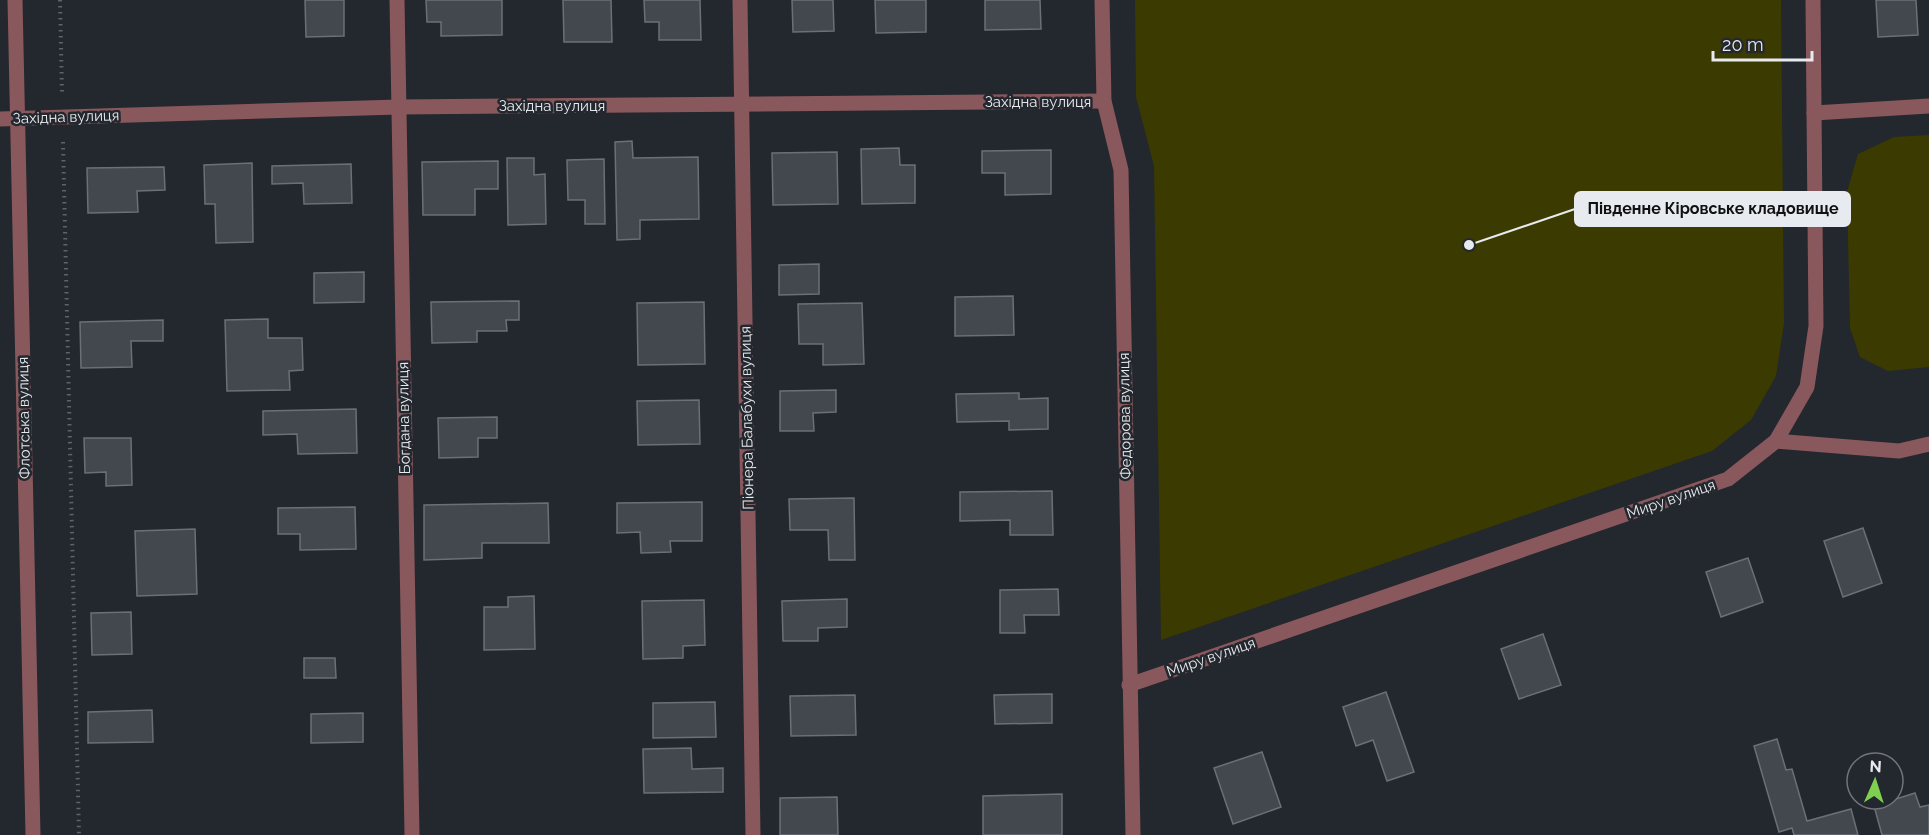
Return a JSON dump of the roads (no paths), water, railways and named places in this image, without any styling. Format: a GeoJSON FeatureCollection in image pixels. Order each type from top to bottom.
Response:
{"type":"FeatureCollection","features":[{"type":"Feature","properties":{"kind":"street","name":"Флотська вулиця"},"geometry":{"type":"LineString","coordinates":[[15,0],[33,835]]}},
{"type":"Feature","properties":{"kind":"street","name":"Богдана вулиця"},"geometry":{"type":"LineString","coordinates":[[397,0],[412,835]]}},
{"type":"Feature","properties":{"kind":"street","name":"Піонера Балабухи вулиця"},"geometry":{"type":"LineString","coordinates":[[740,0],[753,835]]}},
{"type":"Feature","properties":{"kind":"street","name":"Федорова вулиця"},"geometry":{"type":"LineString","coordinates":[[1102,0],[1104,101],[1122,170],[1133,835]]}},
{"type":"Feature","properties":{"kind":"street","name":"Миру вулиця"},"geometry":{"type":"LineString","coordinates":[[1130,685],[1728,480],[1776,441],[1807,387],[1816,326],[1813,0]]}},
{"type":"Feature","properties":{"kind":"street","name":"Західна вулиця"},"geometry":{"type":"LineString","coordinates":[[0,118],[399,107],[1104,101]]}},
{"type":"Feature","properties":{"kind":"street"},"geometry":{"type":"LineString","coordinates":[[1814,113],[1929,106]]}},
{"type":"Feature","properties":{"kind":"street"},"geometry":{"type":"LineString","coordinates":[[1776,441],[1899,451],[1929,444]]}},
{"type":"Feature","properties":{"kind":"place","name":"Південне Кіровське кладовище"},"geometry":{"type":"Point","coordinates":[1469,245]}}]}
